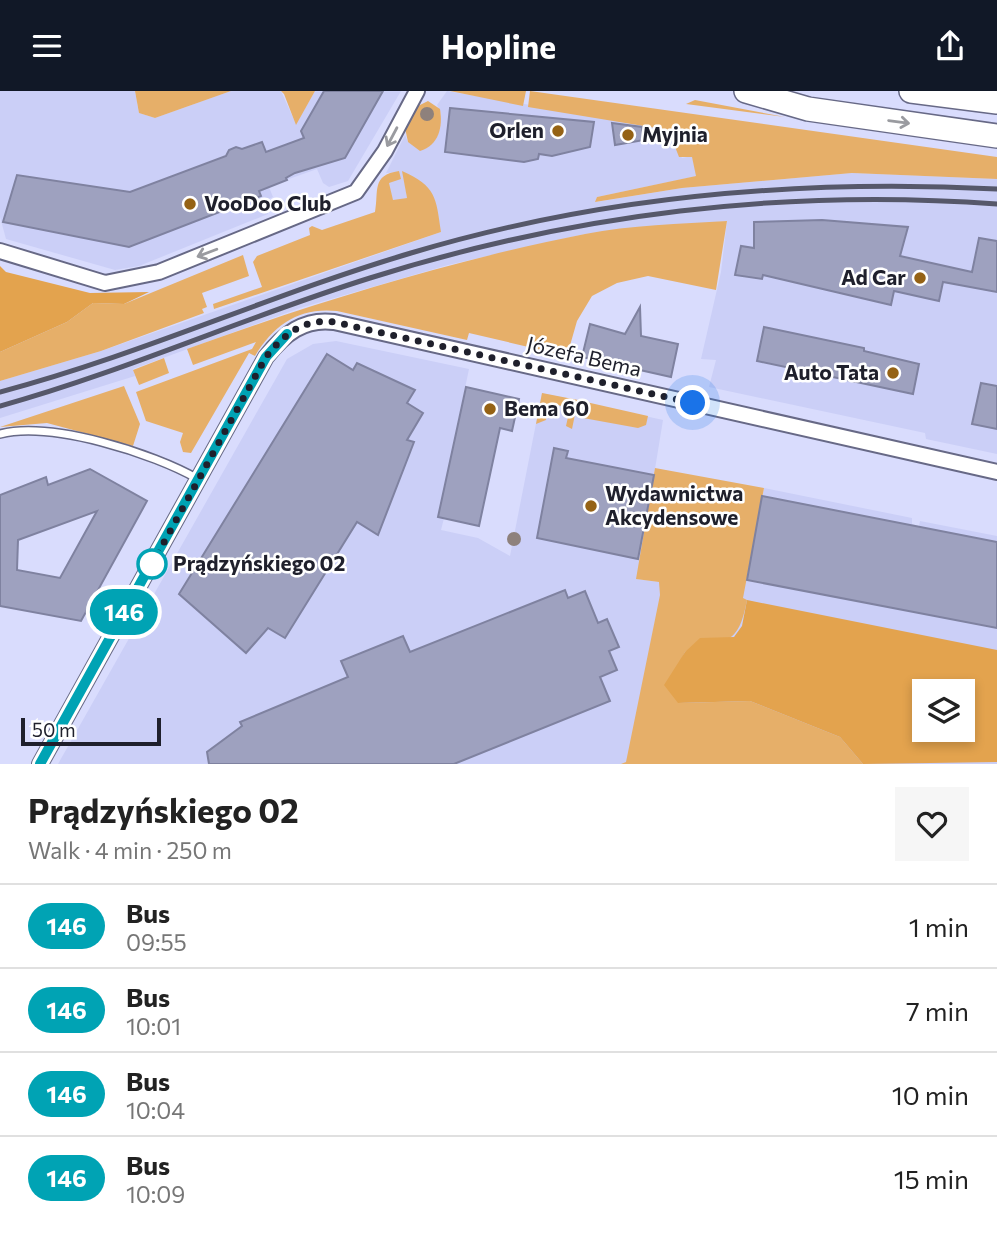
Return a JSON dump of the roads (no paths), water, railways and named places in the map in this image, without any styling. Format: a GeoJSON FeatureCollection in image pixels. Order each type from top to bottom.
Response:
{"type":"FeatureCollection","features":[{"type":"Feature","properties":{"kind":"main road"},"geometry":{"type":"LineString","coordinates":[[746,91],[808,109],[997,135]]}},
{"type":"Feature","properties":{"kind":"main road"},"geometry":{"type":"LineString","coordinates":[[911,91],[997,102]]}},
{"type":"Feature","properties":{"kind":"street"},"geometry":{"type":"LineString","coordinates":[[0,251],[105,283],[159,272],[356,192],[379,161],[417,91]]}},
{"type":"Feature","properties":{"kind":"street","name":"Józefa Bema"},"geometry":{"type":"LineString","coordinates":[[199,479],[266,357],[287,334],[313,321],[334,322],[997,472]]}},
{"type":"Feature","properties":{"kind":"street"},"geometry":{"type":"LineString","coordinates":[[40,764],[199,479]]}},
{"type":"Feature","properties":{"kind":"lane"},"geometry":{"type":"LineString","coordinates":[[0,434],[18,429],[52,431],[145,456],[199,479]]}},
{"type":"Feature","properties":{"kind":"railway"},"geometry":{"type":"LineString","coordinates":[[0,392],[155,343],[359,269],[483,233],[555,218],[628,205],[775,190],[849,187],[997,189]]}},
{"type":"Feature","properties":{"kind":"railway"},"geometry":{"type":"LineString","coordinates":[[0,406],[93,377],[323,293],[446,256],[524,237],[680,211],[759,204],[838,200],[997,204]]}},
{"type":"Feature","properties":{"kind":"place","name":"Orlen"},"geometry":{"type":"Point","coordinates":[558,131]}},
{"type":"Feature","properties":{"kind":"place","name":"Myjnia"},"geometry":{"type":"Point","coordinates":[628,135]}},
{"type":"Feature","properties":{"kind":"place","name":"VooDoo Club"},"geometry":{"type":"Point","coordinates":[190,204]}},
{"type":"Feature","properties":{"kind":"place","name":"Ad Car"},"geometry":{"type":"Point","coordinates":[920,278]}},
{"type":"Feature","properties":{"kind":"place","name":"Auto Tata"},"geometry":{"type":"Point","coordinates":[893,373]}},
{"type":"Feature","properties":{"kind":"place","name":"Bema 60"},"geometry":{"type":"Point","coordinates":[490,409]}},
{"type":"Feature","properties":{"kind":"place","name":"Wydawnictwa Akcydensowe"},"geometry":{"type":"Point","coordinates":[591,506]}},
{"type":"Feature","properties":{"kind":"place","name":"Prądzyńskiego 02"},"geometry":{"type":"Point","coordinates":[152,564]}}]}
